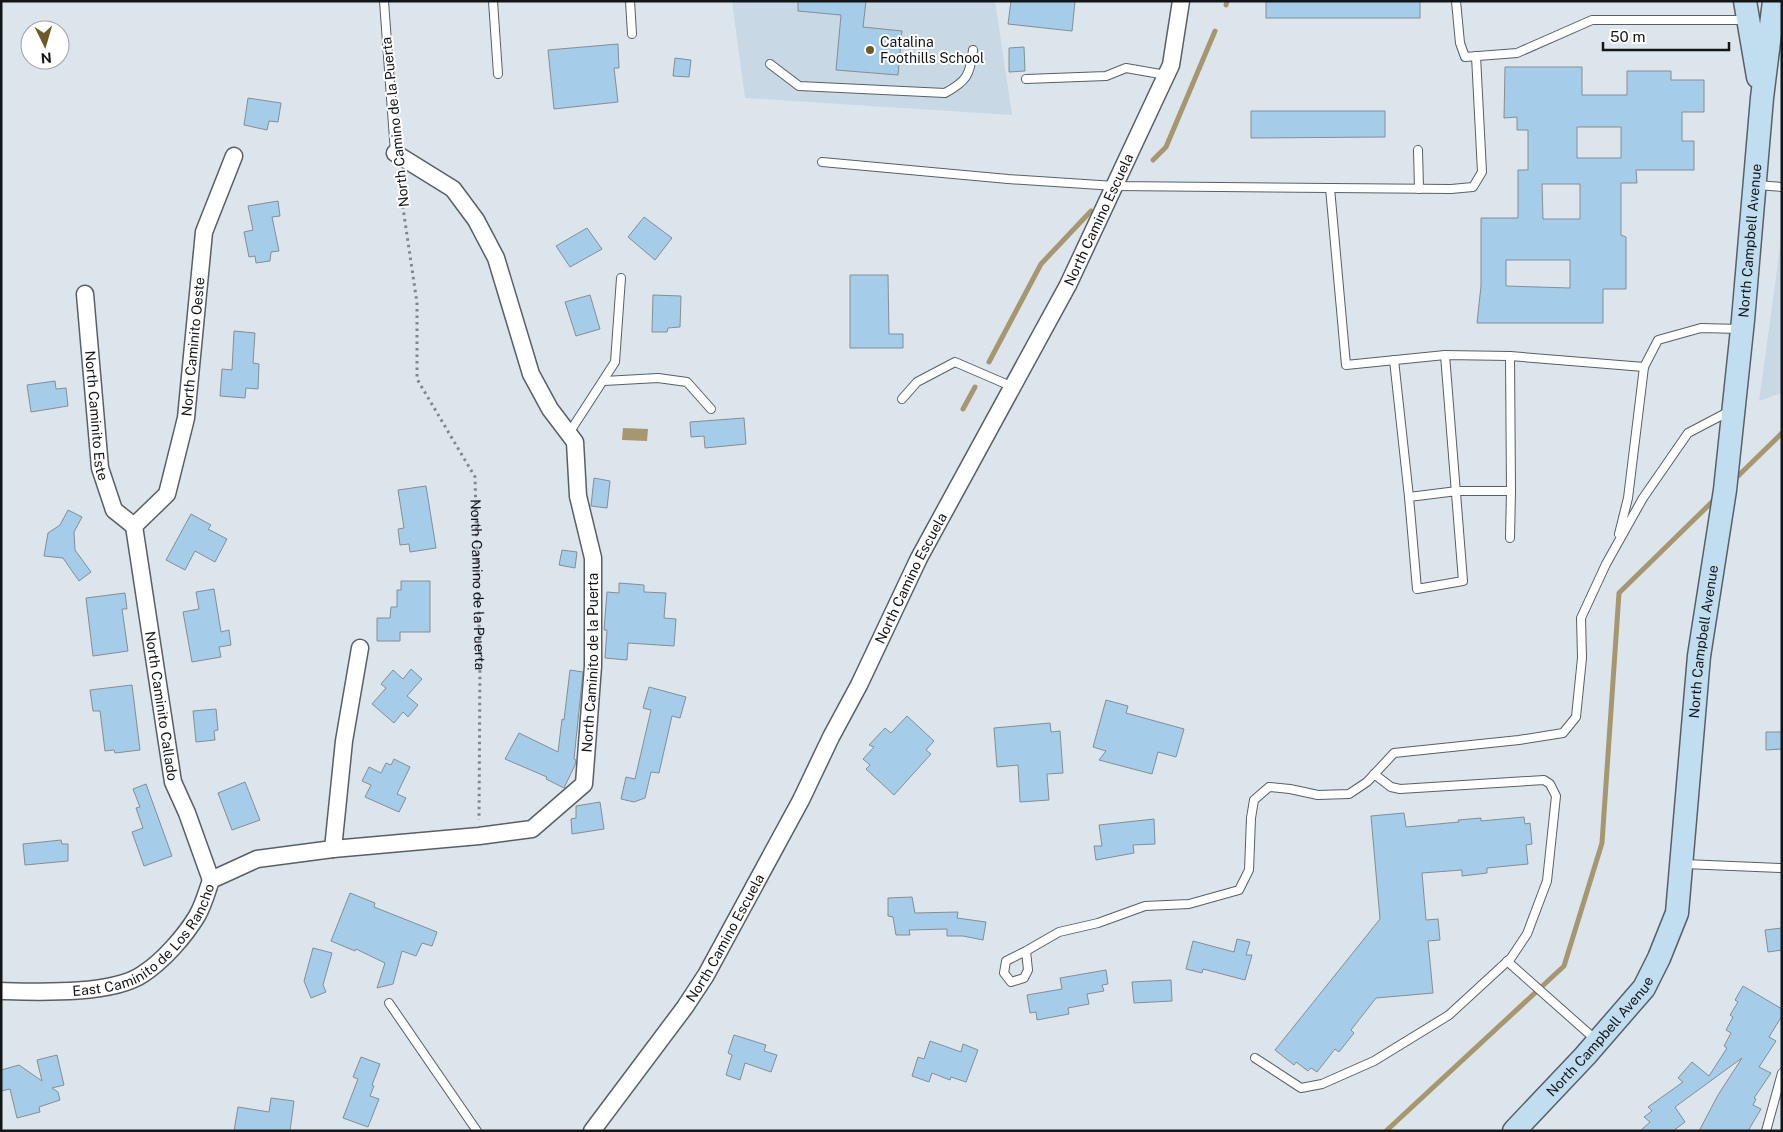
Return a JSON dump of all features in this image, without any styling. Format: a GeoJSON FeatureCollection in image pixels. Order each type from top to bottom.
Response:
{"type":"FeatureCollection","features":[{"type":"Feature","properties":{"kind":"main road","name":"North Campbell Avenue"},"geometry":{"type":"LineString","coordinates":[[1514,1131],[1598,1041],[1644,988],[1659,958],[1677,913],[1698,656],[1726,482],[1742,329],[1762,98],[1774,1]]}},
{"type":"Feature","properties":{"kind":"main road","name":"North Campbell Avenue"},"geometry":{"type":"LineString","coordinates":[[1747,11],[1762,98]]}},
{"type":"Feature","properties":{"kind":"street","name":"North Camino Escuela"},"geometry":{"type":"LineString","coordinates":[[592,1131],[685,1007],[706,975],[801,800],[830,737],[859,685],[919,558],[1068,286],[1171,65],[1181,1]]}},
{"type":"Feature","properties":{"kind":"street","name":"North Caminito de la Puerta"},"geometry":{"type":"LineString","coordinates":[[395,153],[453,189],[476,220],[496,258],[531,374],[550,409],[575,442],[578,496],[593,558],[593,666],[584,784],[532,829],[479,836]]}},
{"type":"Feature","properties":{"kind":"street","name":"North Caminito Oeste"},"geometry":{"type":"LineString","coordinates":[[134,526],[167,494],[186,418],[204,232],[234,156]]}},
{"type":"Feature","properties":{"kind":"street","name":"North Caminito Este"},"geometry":{"type":"LineString","coordinates":[[86,294],[100,468],[114,510],[134,526]]}},
{"type":"Feature","properties":{"kind":"street","name":"North Caminito Callado"},"geometry":{"type":"LineString","coordinates":[[134,526],[173,782],[211,880]]}},
{"type":"Feature","properties":{"kind":"street"},"geometry":{"type":"LineString","coordinates":[[360,648],[344,741],[333,849],[479,836]]}},
{"type":"Feature","properties":{"kind":"street","name":"East Caminito de Los Rancho"},"geometry":{"type":"LineString","coordinates":[[1,991],[45,992],[111,987],[142,975],[172,949],[198,915],[211,880],[257,859],[333,849]]}},
{"type":"Feature","properties":{"kind":"lane","name":"North Camino de la Puerta"},"geometry":{"type":"LineString","coordinates":[[384,1],[395,153]]}},
{"type":"Feature","properties":{"kind":"lane"},"geometry":{"type":"LineString","coordinates":[[493,1],[498,74]]}},
{"type":"Feature","properties":{"kind":"lane"},"geometry":{"type":"LineString","coordinates":[[630,1],[632,34]]}},
{"type":"Feature","properties":{"kind":"lane"},"geometry":{"type":"LineString","coordinates":[[1456,1],[1460,43],[1465,57],[1517,54],[1592,20],[1747,11]]}},
{"type":"Feature","properties":{"kind":"lane"},"geometry":{"type":"LineString","coordinates":[[770,64],[799,86],[945,92],[961,84],[970,69],[972,50]]}},
{"type":"Feature","properties":{"kind":"lane"},"geometry":{"type":"LineString","coordinates":[[822,162],[1008,179],[1114,186],[1419,189],[1473,187],[1482,172],[1476,56]]}},
{"type":"Feature","properties":{"kind":"lane"},"geometry":{"type":"LineString","coordinates":[[1026,79],[1106,76],[1126,68],[1166,75]]}},
{"type":"Feature","properties":{"kind":"lane"},"geometry":{"type":"LineString","coordinates":[[1418,150],[1419,189]]}},
{"type":"Feature","properties":{"kind":"lane"},"geometry":{"type":"LineString","coordinates":[[1755,185],[1782,187]]}},
{"type":"Feature","properties":{"kind":"lane"},"geometry":{"type":"LineString","coordinates":[[1330,188],[1346,365],[1445,355],[1510,356],[1644,367]]}},
{"type":"Feature","properties":{"kind":"lane"},"geometry":{"type":"LineString","coordinates":[[569,433],[615,362],[621,278]]}},
{"type":"Feature","properties":{"kind":"lane"},"geometry":{"type":"LineString","coordinates":[[1617,543],[1628,498],[1644,367],[1658,340],[1701,328],[1742,329]]}},
{"type":"Feature","properties":{"kind":"lane"},"geometry":{"type":"LineString","coordinates":[[1394,360],[1417,589],[1463,581],[1445,355]]}},
{"type":"Feature","properties":{"kind":"lane"},"geometry":{"type":"LineString","coordinates":[[1510,356],[1510,538]]}},
{"type":"Feature","properties":{"kind":"lane"},"geometry":{"type":"LineString","coordinates":[[902,399],[917,382],[954,362],[1013,387]]}},
{"type":"Feature","properties":{"kind":"lane"},"geometry":{"type":"LineString","coordinates":[[604,381],[658,378],[687,382],[711,409]]}},
{"type":"Feature","properties":{"kind":"lane"},"geometry":{"type":"LineString","coordinates":[[1026,951],[1059,932],[1098,923],[1145,906],[1189,904],[1239,890],[1249,870],[1251,818],[1254,800],[1269,787],[1318,795],[1350,794],[1367,782],[1394,753],[1519,740],[1563,732],[1576,717],[1582,658],[1581,618],[1617,543],[1643,498],[1688,433],[1734,408]]}},
{"type":"Feature","properties":{"kind":"lane"},"geometry":{"type":"LineString","coordinates":[[1409,497],[1457,491],[1511,491]]}},
{"type":"Feature","properties":{"kind":"lane"},"geometry":{"type":"LineString","coordinates":[[1255,1058],[1301,1088],[1322,1084],[1374,1061],[1449,1015],[1507,961],[1527,934],[1547,881],[1556,796],[1550,784],[1544,780],[1400,789],[1391,787],[1374,774]]}},
{"type":"Feature","properties":{"kind":"lane"},"geometry":{"type":"LineString","coordinates":[[1681,864],[1780,868]]}},
{"type":"Feature","properties":{"kind":"lane"},"geometry":{"type":"LineString","coordinates":[[1507,961],[1598,1041]]}},
{"type":"Feature","properties":{"kind":"lane"},"geometry":{"type":"LineString","coordinates":[[389,1003],[477,1131]]}},
{"type":"Feature","properties":{"kind":"lane"},"geometry":{"type":"LineString","coordinates":[[1766,1131],[1782,1073]]}},
{"type":"Feature","properties":{"kind":"path","name":"North Camino de la Puerta"},"geometry":{"type":"LineString","coordinates":[[395,153],[418,303],[417,378],[475,477],[480,660],[479,836]]}},
{"type":"Feature","properties":{"kind":"shaded area","name":"Catalina Foothills School"},"geometry":{"type":"Polygon","coordinates":[[[732,1],[995,1],[1012,115],[745,98],[732,1]]]}},
{"type":"Feature","properties":{"kind":"shaded area"},"geometry":{"type":"Polygon","coordinates":[[[1782,230],[1782,393],[1759,401],[1776,278],[1782,230]]]}},
{"type":"Feature","properties":{"kind":"shaded area"},"geometry":{"type":"Polygon","coordinates":[[[623,428],[648,429],[647,441],[622,440],[623,428]]]}},
{"type":"Feature","properties":{"kind":"building"},"geometry":{"type":"Polygon","coordinates":[[[798,1],[866,1],[863,27],[902,31],[898,75],[836,70],[841,15],[798,11],[798,1]]]}},
{"type":"Feature","properties":{"kind":"building"},"geometry":{"type":"Polygon","coordinates":[[[1011,1],[1075,1],[1072,31],[1008,24],[1011,1]]]}},
{"type":"Feature","properties":{"kind":"building"},"geometry":{"type":"Polygon","coordinates":[[[1266,1],[1420,1],[1420,18],[1266,18],[1266,1]]]}},
{"type":"Feature","properties":{"kind":"building"},"geometry":{"type":"Polygon","coordinates":[[[618,44],[619,68],[614,68],[618,102],[554,109],[548,50],[618,44]]]}},
{"type":"Feature","properties":{"kind":"building"},"geometry":{"type":"Polygon","coordinates":[[[1024,47],[1025,71],[1009,72],[1009,48],[1024,47]]]}},
{"type":"Feature","properties":{"kind":"building"},"geometry":{"type":"Polygon","coordinates":[[[675,58],[691,60],[689,77],[673,76],[675,58]]]}},
{"type":"Feature","properties":{"kind":"building"},"geometry":{"type":"Polygon","coordinates":[[[1505,67],[1582,67],[1582,95],[1627,95],[1627,71],[1671,71],[1671,80],[1704,80],[1704,112],[1682,112],[1682,141],[1694,141],[1694,170],[1636,170],[1637,183],[1621,183],[1621,235],[1626,237],[1626,289],[1603,289],[1603,323],[1477,323],[1481,286],[1481,218],[1518,218],[1518,170],[1528,170],[1528,130],[1517,130],[1517,117],[1504,118],[1505,67]],[[1577,127],[1577,158],[1621,158],[1621,127],[1577,127]],[[1542,184],[1543,219],[1580,219],[1580,184],[1542,184]],[[1506,260],[1506,286],[1570,288],[1570,260],[1506,260]]]}},
{"type":"Feature","properties":{"kind":"building"},"geometry":{"type":"Polygon","coordinates":[[[248,98],[281,103],[278,122],[269,121],[267,130],[244,125],[248,98]]]}},
{"type":"Feature","properties":{"kind":"building"},"geometry":{"type":"Polygon","coordinates":[[[1251,111],[1385,111],[1385,137],[1251,138],[1251,111]]]}},
{"type":"Feature","properties":{"kind":"building"},"geometry":{"type":"Polygon","coordinates":[[[278,201],[280,216],[272,217],[279,251],[271,252],[270,261],[256,263],[255,256],[249,257],[244,232],[253,230],[248,206],[278,201]]]}},
{"type":"Feature","properties":{"kind":"building"},"geometry":{"type":"Polygon","coordinates":[[[644,217],[672,238],[655,260],[628,237],[644,217]]]}},
{"type":"Feature","properties":{"kind":"building"},"geometry":{"type":"Polygon","coordinates":[[[587,228],[602,249],[570,267],[556,246],[587,228]]]}},
{"type":"Feature","properties":{"kind":"building"},"geometry":{"type":"Polygon","coordinates":[[[850,275],[888,275],[889,334],[903,334],[903,348],[850,348],[850,275]]]}},
{"type":"Feature","properties":{"kind":"building"},"geometry":{"type":"Polygon","coordinates":[[[590,295],[600,329],[576,336],[565,302],[590,295]]]}},
{"type":"Feature","properties":{"kind":"building"},"geometry":{"type":"Polygon","coordinates":[[[653,295],[681,296],[680,327],[668,328],[667,332],[652,332],[653,295]]]}},
{"type":"Feature","properties":{"kind":"building"},"geometry":{"type":"Polygon","coordinates":[[[234,331],[255,333],[253,363],[259,364],[258,389],[246,388],[245,398],[220,396],[222,369],[232,370],[234,331]]]}},
{"type":"Feature","properties":{"kind":"building"},"geometry":{"type":"Polygon","coordinates":[[[55,381],[56,389],[66,388],[68,406],[31,412],[27,385],[55,381]]]}},
{"type":"Feature","properties":{"kind":"building"},"geometry":{"type":"Polygon","coordinates":[[[744,418],[746,444],[705,448],[704,436],[691,437],[690,422],[744,418]]]}},
{"type":"Feature","properties":{"kind":"building"},"geometry":{"type":"Polygon","coordinates":[[[594,478],[610,481],[607,508],[591,506],[594,478]]]}},
{"type":"Feature","properties":{"kind":"building"},"geometry":{"type":"Polygon","coordinates":[[[426,486],[436,548],[410,552],[409,544],[400,545],[398,529],[404,528],[398,490],[426,486]]]}},
{"type":"Feature","properties":{"kind":"building"},"geometry":{"type":"Polygon","coordinates":[[[68,510],[82,517],[74,532],[75,550],[91,572],[79,581],[63,558],[44,556],[48,533],[60,525],[68,510]]]}},
{"type":"Feature","properties":{"kind":"building"},"geometry":{"type":"Polygon","coordinates":[[[191,514],[211,525],[208,529],[227,539],[215,562],[195,551],[185,570],[166,560],[191,514]]]}},
{"type":"Feature","properties":{"kind":"building"},"geometry":{"type":"Polygon","coordinates":[[[562,550],[577,552],[575,568],[559,565],[562,550]]]}},
{"type":"Feature","properties":{"kind":"building"},"geometry":{"type":"Polygon","coordinates":[[[401,581],[430,581],[430,632],[400,632],[400,641],[377,641],[377,618],[390,618],[391,607],[397,607],[397,590],[401,590],[401,581]]]}},
{"type":"Feature","properties":{"kind":"building"},"geometry":{"type":"Polygon","coordinates":[[[619,583],[644,585],[644,592],[666,593],[664,618],[676,619],[674,646],[628,643],[627,660],[605,658],[607,630],[604,630],[607,592],[619,593],[619,583]]]}},
{"type":"Feature","properties":{"kind":"building"},"geometry":{"type":"Polygon","coordinates":[[[214,589],[221,632],[229,630],[231,645],[219,647],[221,657],[192,662],[183,612],[199,609],[196,592],[214,589]]]}},
{"type":"Feature","properties":{"kind":"building"},"geometry":{"type":"Polygon","coordinates":[[[125,593],[127,609],[122,609],[128,651],[93,656],[86,598],[125,593]]]}},
{"type":"Feature","properties":{"kind":"building"},"geometry":{"type":"Polygon","coordinates":[[[411,669],[422,679],[407,696],[418,705],[408,717],[403,712],[394,723],[372,704],[386,688],[381,684],[393,670],[403,679],[411,669]]]}},
{"type":"Feature","properties":{"kind":"building"},"geometry":{"type":"Polygon","coordinates":[[[570,670],[583,672],[574,759],[576,760],[564,788],[546,779],[547,777],[505,759],[519,733],[558,752],[570,670]]]}},
{"type":"Feature","properties":{"kind":"building"},"geometry":{"type":"Polygon","coordinates":[[[132,685],[140,750],[115,753],[114,750],[105,751],[100,711],[93,711],[90,690],[132,685]]]}},
{"type":"Feature","properties":{"kind":"building"},"geometry":{"type":"Polygon","coordinates":[[[649,687],[686,697],[680,718],[672,716],[659,773],[651,772],[645,798],[634,802],[621,799],[626,777],[635,779],[651,710],[643,708],[649,687]]]}},
{"type":"Feature","properties":{"kind":"building"},"geometry":{"type":"Polygon","coordinates":[[[1106,700],[1128,706],[1126,713],[1184,729],[1176,757],[1158,752],[1152,774],[1099,760],[1106,751],[1093,747],[1106,700]]]}},
{"type":"Feature","properties":{"kind":"building"},"geometry":{"type":"Polygon","coordinates":[[[216,709],[218,730],[214,731],[215,740],[196,742],[193,711],[216,709]]]}},
{"type":"Feature","properties":{"kind":"building"},"geometry":{"type":"Polygon","coordinates":[[[907,716],[934,741],[926,750],[931,754],[894,795],[866,769],[870,765],[863,759],[874,747],[869,745],[885,728],[891,733],[907,716]]]}},
{"type":"Feature","properties":{"kind":"building"},"geometry":{"type":"Polygon","coordinates":[[[1050,723],[1051,732],[1060,731],[1063,773],[1047,774],[1049,800],[1020,802],[1018,765],[997,767],[994,728],[1050,723]]]}},
{"type":"Feature","properties":{"kind":"building"},"geometry":{"type":"Polygon","coordinates":[[[1766,732],[1782,732],[1782,749],[1766,750],[1766,732]]]}},
{"type":"Feature","properties":{"kind":"building"},"geometry":{"type":"Polygon","coordinates":[[[394,759],[410,767],[397,794],[406,798],[399,812],[365,797],[371,785],[362,781],[369,767],[381,773],[386,763],[391,765],[394,759]]]}},
{"type":"Feature","properties":{"kind":"building"},"geometry":{"type":"Polygon","coordinates":[[[245,782],[260,820],[232,830],[218,793],[245,782]]]}},
{"type":"Feature","properties":{"kind":"building"},"geometry":{"type":"Polygon","coordinates":[[[146,784],[172,856],[144,866],[132,832],[143,828],[136,808],[140,807],[133,789],[146,784]]]}},
{"type":"Feature","properties":{"kind":"building"},"geometry":{"type":"Polygon","coordinates":[[[600,802],[604,829],[572,834],[571,819],[576,818],[576,806],[600,802]]]}},
{"type":"Feature","properties":{"kind":"building"},"geometry":{"type":"Polygon","coordinates":[[[1404,813],[1406,827],[1481,818],[1481,821],[1524,817],[1525,824],[1530,823],[1532,844],[1526,845],[1528,864],[1487,868],[1487,873],[1462,876],[1462,870],[1422,873],[1426,920],[1438,919],[1440,940],[1428,941],[1433,993],[1376,998],[1351,1030],[1354,1033],[1339,1052],[1335,1049],[1317,1072],[1311,1068],[1308,1071],[1296,1062],[1294,1065],[1275,1050],[1380,919],[1371,816],[1404,813]]]}},
{"type":"Feature","properties":{"kind":"building"},"geometry":{"type":"Polygon","coordinates":[[[1154,819],[1155,844],[1133,845],[1134,853],[1096,860],[1094,846],[1102,846],[1099,825],[1154,819]]]}},
{"type":"Feature","properties":{"kind":"building"},"geometry":{"type":"Polygon","coordinates":[[[61,840],[62,844],[68,844],[68,861],[25,865],[23,844],[61,840]]]}},
{"type":"Feature","properties":{"kind":"building"},"geometry":{"type":"Polygon","coordinates":[[[350,893],[375,903],[374,907],[437,932],[432,946],[422,943],[416,956],[402,951],[393,984],[377,988],[385,963],[356,949],[355,951],[331,941],[350,893]]]}},
{"type":"Feature","properties":{"kind":"building"},"geometry":{"type":"Polygon","coordinates":[[[912,897],[915,913],[958,912],[957,918],[986,922],[983,940],[963,936],[947,936],[947,929],[909,930],[910,935],[896,935],[893,917],[888,916],[888,898],[912,897]]]}},
{"type":"Feature","properties":{"kind":"building"},"geometry":{"type":"Polygon","coordinates":[[[1782,928],[1782,950],[1768,952],[1765,930],[1782,928]]]}},
{"type":"Feature","properties":{"kind":"building"},"geometry":{"type":"Polygon","coordinates":[[[1237,939],[1250,942],[1246,955],[1252,955],[1245,980],[1203,969],[1202,973],[1186,969],[1193,941],[1234,952],[1237,939]]]}},
{"type":"Feature","properties":{"kind":"building"},"geometry":{"type":"Polygon","coordinates":[[[313,948],[332,953],[323,985],[326,992],[311,998],[304,981],[313,948]]]}},
{"type":"Feature","properties":{"kind":"building"},"geometry":{"type":"Polygon","coordinates":[[[1106,970],[1108,984],[1102,985],[1104,991],[1087,994],[1089,1004],[1068,1008],[1069,1014],[1037,1020],[1036,1012],[1030,1013],[1027,995],[1062,989],[1060,978],[1106,970]]]}},
{"type":"Feature","properties":{"kind":"building"},"geometry":{"type":"Polygon","coordinates":[[[1171,980],[1172,1001],[1134,1003],[1132,982],[1171,980]]]}},
{"type":"Feature","properties":{"kind":"building"},"geometry":{"type":"Polygon","coordinates":[[[1743,986],[1782,1009],[1782,1016],[1769,1037],[1776,1041],[1759,1067],[1771,1073],[1754,1098],[1756,1099],[1753,1105],[1761,1109],[1748,1131],[1699,1131],[1718,1095],[1742,1058],[1675,1107],[1685,1122],[1673,1131],[1640,1131],[1650,1122],[1644,1117],[1652,1111],[1648,1107],[1683,1082],[1678,1078],[1692,1062],[1709,1076],[1727,1048],[1724,1046],[1731,1033],[1726,1030],[1733,1017],[1730,1015],[1738,1002],[1735,1000],[1743,986]]]}},
{"type":"Feature","properties":{"kind":"building"},"geometry":{"type":"Polygon","coordinates":[[[734,1035],[766,1045],[764,1051],[777,1055],[771,1072],[745,1063],[740,1080],[726,1075],[732,1055],[728,1053],[734,1035]]]}},
{"type":"Feature","properties":{"kind":"building"},"geometry":{"type":"Polygon","coordinates":[[[930,1041],[961,1052],[963,1044],[978,1050],[966,1082],[951,1077],[950,1080],[932,1073],[929,1082],[912,1076],[918,1057],[924,1059],[930,1041]]]}},
{"type":"Feature","properties":{"kind":"building"},"geometry":{"type":"Polygon","coordinates":[[[57,1055],[64,1085],[52,1088],[58,1092],[60,1100],[39,1107],[40,1112],[17,1118],[10,1089],[1,1091],[1,1070],[19,1065],[42,1081],[37,1060],[57,1055]]]}},
{"type":"Feature","properties":{"kind":"building"},"geometry":{"type":"Polygon","coordinates":[[[361,1057],[380,1064],[370,1096],[379,1099],[368,1127],[343,1118],[358,1079],[353,1077],[361,1057]]]}},
{"type":"Feature","properties":{"kind":"building"},"geometry":{"type":"Polygon","coordinates":[[[271,1098],[294,1101],[290,1131],[234,1131],[238,1107],[269,1112],[271,1098]]]}},
{"type":"Feature","properties":{"kind":"waterway"},"geometry":{"type":"LineString","coordinates":[[1226,5],[1227,1]]}},
{"type":"Feature","properties":{"kind":"waterway"},"geometry":{"type":"LineString","coordinates":[[1153,160],[1166,147],[1215,31]]}},
{"type":"Feature","properties":{"kind":"waterway"},"geometry":{"type":"LineString","coordinates":[[989,362],[1041,264],[1091,211]]}},
{"type":"Feature","properties":{"kind":"waterway"},"geometry":{"type":"LineString","coordinates":[[963,409],[975,387]]}},
{"type":"Feature","properties":{"kind":"waterway"},"geometry":{"type":"LineString","coordinates":[[1734,480],[1782,433]]}},
{"type":"Feature","properties":{"kind":"waterway"},"geometry":{"type":"LineString","coordinates":[[1386,1131],[1564,966],[1602,843],[1619,593],[1716,498]]}},
{"type":"Feature","properties":{"kind":"place","name":"Catalina Foothills School"},"geometry":{"type":"Point","coordinates":[870,50]}}]}
